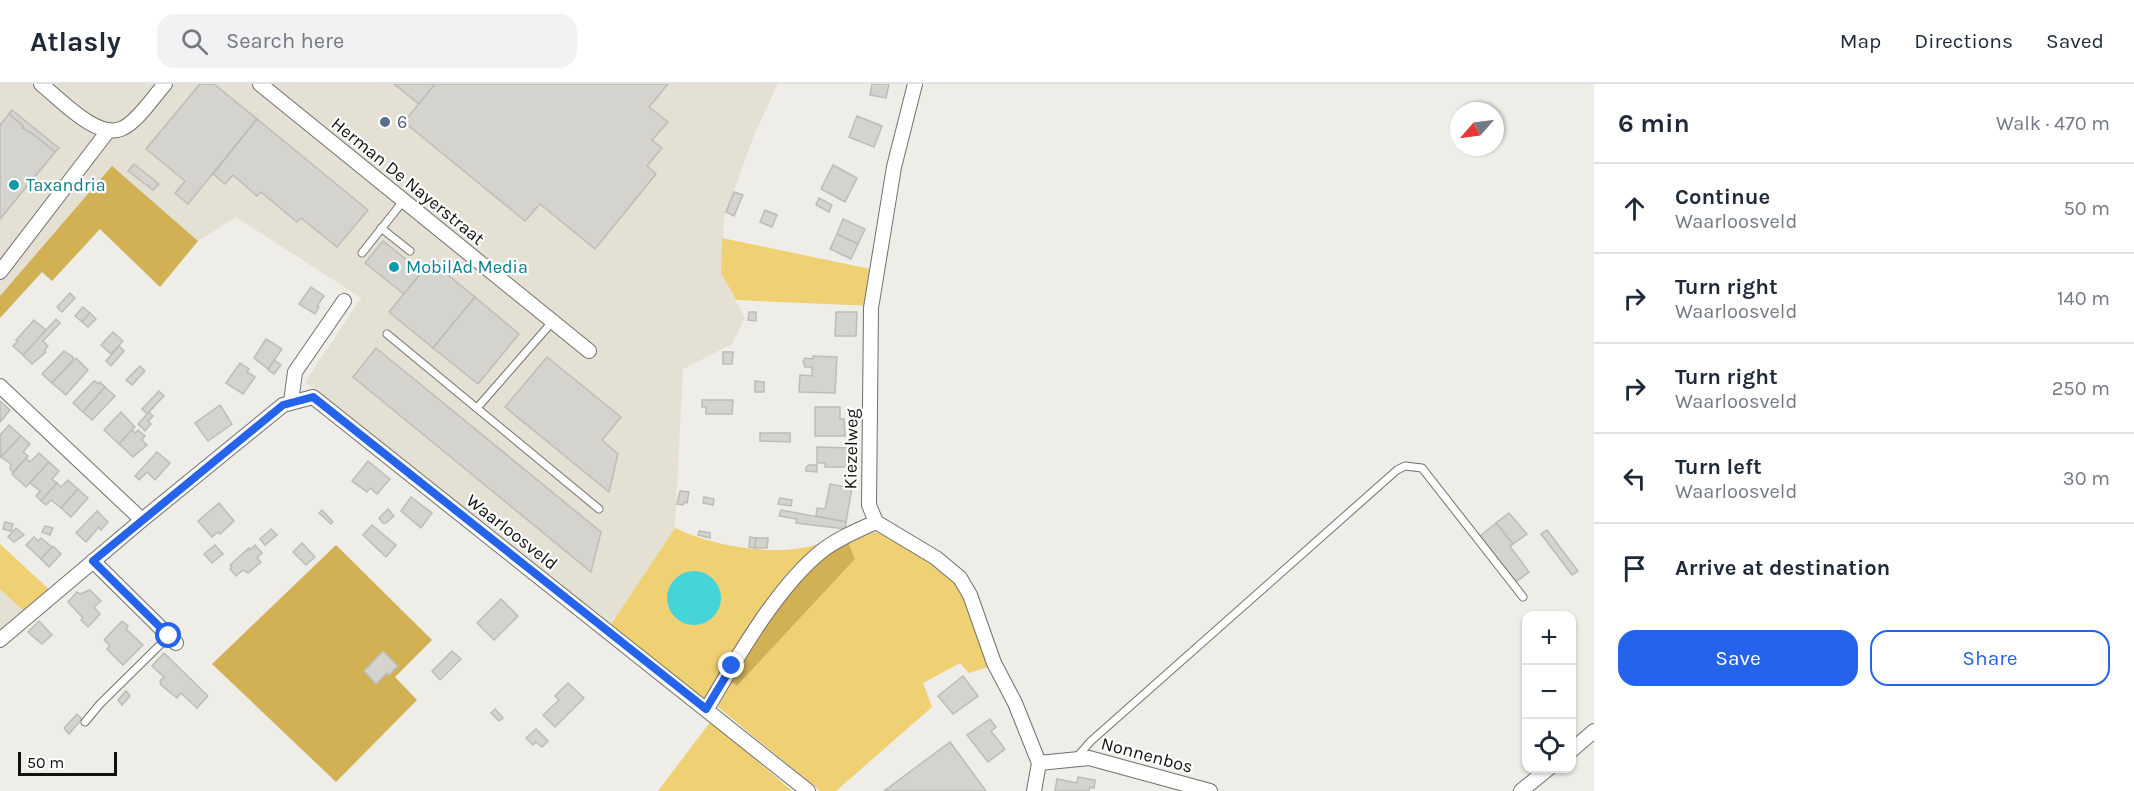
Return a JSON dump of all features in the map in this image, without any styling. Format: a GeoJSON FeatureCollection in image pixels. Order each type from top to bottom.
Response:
{"type":"FeatureCollection","features":[{"type":"Feature","properties":{"kind":"street"},"geometry":{"type":"LineString","coordinates":[[41,84],[91,124],[108,131],[123,129],[165,84]]}},
{"type":"Feature","properties":{"kind":"street","name":"Herman De Nayerstraat"},"geometry":{"type":"LineString","coordinates":[[260,84],[589,351]]}},
{"type":"Feature","properties":{"kind":"street","name":"Kiezelweg"},"geometry":{"type":"LineString","coordinates":[[876,522],[869,505],[871,308],[894,167],[915,84]]}},
{"type":"Feature","properties":{"kind":"street"},"geometry":{"type":"LineString","coordinates":[[0,272],[108,131]]}},
{"type":"Feature","properties":{"kind":"street"},"geometry":{"type":"LineString","coordinates":[[0,640],[142,520],[283,405],[291,402],[295,372],[344,301]]}},
{"type":"Feature","properties":{"kind":"street"},"geometry":{"type":"LineString","coordinates":[[0,386],[142,520]]}},
{"type":"Feature","properties":{"kind":"street","name":"Waarloosveld"},"geometry":{"type":"LineString","coordinates":[[291,402],[313,397],[808,791]]}},
{"type":"Feature","properties":{"kind":"street"},"geometry":{"type":"LineString","coordinates":[[706,709],[768,612],[801,569],[824,549],[848,534],[876,522],[936,558],[960,578],[970,595],[994,663],[1015,703],[1039,763],[1034,791]]}},
{"type":"Feature","properties":{"kind":"street"},"geometry":{"type":"LineString","coordinates":[[93,561],[172,639]]}},
{"type":"Feature","properties":{"kind":"street"},"geometry":{"type":"LineString","coordinates":[[1576,747],[1594,732]]}},
{"type":"Feature","properties":{"kind":"street","name":"Nonnenbos"},"geometry":{"type":"LineString","coordinates":[[1039,763],[1089,758],[1210,791]]}},
{"type":"Feature","properties":{"kind":"street"},"geometry":{"type":"LineString","coordinates":[[1521,791],[1543,773]]}},
{"type":"Feature","properties":{"kind":"lane"},"geometry":{"type":"LineString","coordinates":[[362,253],[404,200]]}},
{"type":"Feature","properties":{"kind":"lane"},"geometry":{"type":"LineString","coordinates":[[381,228],[410,251]]}},
{"type":"Feature","properties":{"kind":"lane"},"geometry":{"type":"LineString","coordinates":[[477,408],[552,321]]}},
{"type":"Feature","properties":{"kind":"lane"},"geometry":{"type":"LineString","coordinates":[[387,334],[599,509]]}},
{"type":"Feature","properties":{"kind":"lane"},"geometry":{"type":"LineString","coordinates":[[1075,760],[1091,741],[1397,470],[1405,466],[1422,468],[1523,597]]}},
{"type":"Feature","properties":{"kind":"lane"},"geometry":{"type":"LineString","coordinates":[[85,722],[100,704],[172,639]]}},
{"type":"Feature","properties":{"kind":"shaded area"},"geometry":{"type":"Polygon","coordinates":[[[0,84],[778,84],[754,135],[724,218],[721,273],[745,318],[732,344],[683,369],[675,528],[610,626],[305,382],[361,298],[236,217],[198,241],[160,287],[100,229],[52,281],[42,272],[0,318],[0,84]]]}},
{"type":"Feature","properties":{"kind":"shaded area"},"geometry":{"type":"Polygon","coordinates":[[[112,166],[198,241],[160,287],[100,229],[52,281],[42,272],[0,318],[0,296],[112,166]]]}},
{"type":"Feature","properties":{"kind":"shaded area"},"geometry":{"type":"Polygon","coordinates":[[[722,238],[875,270],[873,306],[736,300],[721,273],[722,238]]]}},
{"type":"Feature","properties":{"kind":"shaded area"},"geometry":{"type":"Polygon","coordinates":[[[675,528],[708,540],[745,548],[783,550],[818,544],[753,621],[704,700],[610,626],[675,528]]]}},
{"type":"Feature","properties":{"kind":"shaded area"},"geometry":{"type":"Polygon","coordinates":[[[875,532],[890,536],[946,573],[961,590],[988,667],[969,673],[960,663],[923,683],[932,707],[836,791],[820,791],[718,707],[731,682],[737,686],[855,559],[848,542],[875,532]]]}},
{"type":"Feature","properties":{"kind":"shaded area"},"geometry":{"type":"Polygon","coordinates":[[[848,542],[855,559],[737,686],[731,682],[760,633],[783,601],[821,560],[848,542]]]}},
{"type":"Feature","properties":{"kind":"shaded area"},"geometry":{"type":"Polygon","coordinates":[[[0,544],[53,593],[28,615],[0,589],[0,544]]]}},
{"type":"Feature","properties":{"kind":"shaded area"},"geometry":{"type":"Polygon","coordinates":[[[336,545],[432,640],[395,677],[417,700],[336,782],[212,664],[336,545]]]}},
{"type":"Feature","properties":{"kind":"shaded area"},"geometry":{"type":"Polygon","coordinates":[[[0,589],[28,615],[0,638],[0,589]]]}},
{"type":"Feature","properties":{"kind":"shaded area"},"geometry":{"type":"Polygon","coordinates":[[[711,721],[792,791],[658,791],[711,721]]]}},
{"type":"Feature","properties":{"kind":"water"},"geometry":{"type":"Polygon","coordinates":[[[694,571],[704,573],[713,579],[719,588],[721,598],[719,608],[713,617],[704,623],[694,625],[684,623],[675,617],[669,608],[667,598],[669,588],[675,579],[684,573],[694,571]]]}},
{"type":"Feature","properties":{"kind":"building"},"geometry":{"type":"Polygon","coordinates":[[[200,84],[214,84],[257,119],[188,204],[175,193],[185,181],[146,149],[200,84]]]}},
{"type":"Feature","properties":{"kind":"building"},"geometry":{"type":"Polygon","coordinates":[[[394,84],[435,84],[419,104],[394,84]]]}},
{"type":"Feature","properties":{"kind":"building"},"geometry":{"type":"Polygon","coordinates":[[[435,84],[668,84],[649,107],[668,122],[652,140],[662,148],[647,166],[656,174],[595,249],[540,204],[525,221],[404,122],[435,84]]]}},
{"type":"Feature","properties":{"kind":"building"},"geometry":{"type":"Polygon","coordinates":[[[872,84],[889,84],[886,98],[870,95],[872,84]]]}},
{"type":"Feature","properties":{"kind":"building"},"geometry":{"type":"Polygon","coordinates":[[[12,110],[59,148],[55,152],[22,128],[23,126],[9,114],[12,110]]]}},
{"type":"Feature","properties":{"kind":"building","name":"Taxandria"},"geometry":{"type":"Polygon","coordinates":[[[9,114],[23,126],[22,128],[55,152],[0,219],[0,125],[9,114]]]}},
{"type":"Feature","properties":{"kind":"building"},"geometry":{"type":"Polygon","coordinates":[[[857,116],[882,126],[874,147],[849,137],[857,116]]]}},
{"type":"Feature","properties":{"kind":"building"},"geometry":{"type":"Polygon","coordinates":[[[257,119],[368,210],[337,247],[301,218],[297,222],[261,192],[257,196],[233,175],[225,184],[213,174],[257,119]]]}},
{"type":"Feature","properties":{"kind":"building"},"geometry":{"type":"Polygon","coordinates":[[[134,164],[159,184],[153,190],[128,171],[134,164]]]}},
{"type":"Feature","properties":{"kind":"building"},"geometry":{"type":"Polygon","coordinates":[[[833,165],[857,178],[845,202],[821,189],[833,165]]]}},
{"type":"Feature","properties":{"kind":"building"},"geometry":{"type":"Polygon","coordinates":[[[734,192],[743,195],[734,216],[726,212],[734,192]]]}},
{"type":"Feature","properties":{"kind":"building"},"geometry":{"type":"Polygon","coordinates":[[[819,198],[832,205],[829,212],[816,205],[819,198]]]}},
{"type":"Feature","properties":{"kind":"building"},"geometry":{"type":"Polygon","coordinates":[[[765,210],[777,215],[772,227],[760,222],[765,210]]]}},
{"type":"Feature","properties":{"kind":"building"},"geometry":{"type":"Polygon","coordinates":[[[843,219],[865,229],[858,244],[837,234],[843,219]]]}},
{"type":"Feature","properties":{"kind":"building"},"geometry":{"type":"Polygon","coordinates":[[[837,234],[858,244],[851,259],[830,249],[837,234]]]}},
{"type":"Feature","properties":{"kind":"building","name":"MobilAd Media"},"geometry":{"type":"Polygon","coordinates":[[[383,241],[422,272],[404,294],[365,263],[383,241]]]}},
{"type":"Feature","properties":{"kind":"building"},"geometry":{"type":"Polygon","coordinates":[[[431,261],[475,297],[433,348],[389,312],[431,261]]]}},
{"type":"Feature","properties":{"kind":"building"},"geometry":{"type":"Polygon","coordinates":[[[311,287],[324,296],[315,314],[299,304],[311,287]]]}},
{"type":"Feature","properties":{"kind":"building"},"geometry":{"type":"Polygon","coordinates":[[[70,293],[75,298],[62,312],[57,307],[70,293]]]}},
{"type":"Feature","properties":{"kind":"building"},"geometry":{"type":"Polygon","coordinates":[[[475,297],[519,334],[478,384],[433,348],[475,297]]]}},
{"type":"Feature","properties":{"kind":"building"},"geometry":{"type":"Polygon","coordinates":[[[83,307],[90,313],[82,322],[75,316],[83,307]]]}},
{"type":"Feature","properties":{"kind":"building"},"geometry":{"type":"Polygon","coordinates":[[[749,312],[756,312],[756,321],[748,320],[749,312]]]}},
{"type":"Feature","properties":{"kind":"building"},"geometry":{"type":"Polygon","coordinates":[[[836,312],[857,312],[856,336],[835,336],[836,312]]]}},
{"type":"Feature","properties":{"kind":"building"},"geometry":{"type":"Polygon","coordinates":[[[90,313],[96,319],[88,327],[82,322],[90,313]]]}},
{"type":"Feature","properties":{"kind":"building"},"geometry":{"type":"Polygon","coordinates":[[[56,319],[60,323],[43,341],[48,346],[46,352],[32,364],[23,355],[56,319]]]}},
{"type":"Feature","properties":{"kind":"building"},"geometry":{"type":"Polygon","coordinates":[[[34,320],[46,330],[23,355],[13,346],[34,320]]]}},
{"type":"Feature","properties":{"kind":"building"},"geometry":{"type":"Polygon","coordinates":[[[113,332],[123,341],[111,354],[101,345],[113,332]]]}},
{"type":"Feature","properties":{"kind":"building"},"geometry":{"type":"Polygon","coordinates":[[[266,339],[282,349],[268,369],[254,358],[266,339]]]}},
{"type":"Feature","properties":{"kind":"building"},"geometry":{"type":"Polygon","coordinates":[[[119,346],[124,351],[111,366],[106,361],[119,346]]]}},
{"type":"Feature","properties":{"kind":"building"},"geometry":{"type":"Polygon","coordinates":[[[376,348],[601,532],[591,572],[353,377],[376,348]]]}},
{"type":"Feature","properties":{"kind":"building"},"geometry":{"type":"Polygon","coordinates":[[[64,351],[73,357],[73,360],[52,383],[42,374],[64,351]]]}},
{"type":"Feature","properties":{"kind":"building"},"geometry":{"type":"Polygon","coordinates":[[[723,352],[733,352],[732,364],[723,364],[723,352]]]}},
{"type":"Feature","properties":{"kind":"building"},"geometry":{"type":"Polygon","coordinates":[[[813,356],[837,357],[835,393],[799,392],[800,375],[812,376],[812,367],[805,367],[803,361],[805,358],[813,359],[813,356]]]}},
{"type":"Feature","properties":{"kind":"building"},"geometry":{"type":"Polygon","coordinates":[[[547,357],[621,417],[602,440],[618,454],[609,492],[505,407],[547,357]]]}},
{"type":"Feature","properties":{"kind":"building"},"geometry":{"type":"Polygon","coordinates":[[[76,358],[88,370],[66,395],[52,383],[76,358]]]}},
{"type":"Feature","properties":{"kind":"building"},"geometry":{"type":"Polygon","coordinates":[[[274,360],[281,365],[274,374],[268,370],[274,360]]]}},
{"type":"Feature","properties":{"kind":"building"},"geometry":{"type":"Polygon","coordinates":[[[240,363],[249,369],[247,372],[255,377],[243,394],[226,383],[240,363]]]}},
{"type":"Feature","properties":{"kind":"building"},"geometry":{"type":"Polygon","coordinates":[[[140,366],[145,371],[132,385],[126,380],[140,366]]]}},
{"type":"Feature","properties":{"kind":"building"},"geometry":{"type":"Polygon","coordinates":[[[94,381],[99,384],[100,382],[105,387],[83,412],[73,403],[94,381]]]}},
{"type":"Feature","properties":{"kind":"building"},"geometry":{"type":"Polygon","coordinates":[[[755,381],[764,382],[764,392],[755,392],[755,381]]]}},
{"type":"Feature","properties":{"kind":"building"},"geometry":{"type":"Polygon","coordinates":[[[105,387],[115,396],[92,420],[83,412],[105,387]]]}},
{"type":"Feature","properties":{"kind":"building"},"geometry":{"type":"Polygon","coordinates":[[[159,391],[164,396],[147,414],[142,409],[159,391]]]}},
{"type":"Feature","properties":{"kind":"building"},"geometry":{"type":"Polygon","coordinates":[[[702,400],[733,400],[732,414],[706,414],[706,407],[702,407],[702,400]]]}},
{"type":"Feature","properties":{"kind":"building"},"geometry":{"type":"Polygon","coordinates":[[[0,401],[10,410],[0,422],[0,401]]]}},
{"type":"Feature","properties":{"kind":"building"},"geometry":{"type":"Polygon","coordinates":[[[220,405],[232,424],[208,441],[195,423],[220,405]]]}},
{"type":"Feature","properties":{"kind":"building"},"geometry":{"type":"Polygon","coordinates":[[[815,407],[840,407],[840,419],[844,419],[845,436],[815,436],[815,407]]]}},
{"type":"Feature","properties":{"kind":"building"},"geometry":{"type":"Polygon","coordinates":[[[121,412],[135,427],[119,444],[104,430],[121,412]]]}},
{"type":"Feature","properties":{"kind":"building"},"geometry":{"type":"Polygon","coordinates":[[[149,412],[153,416],[148,421],[151,424],[145,431],[138,424],[149,412]]]}},
{"type":"Feature","properties":{"kind":"building"},"geometry":{"type":"Polygon","coordinates":[[[9,425],[21,436],[1,457],[0,435],[9,425]]]}},
{"type":"Feature","properties":{"kind":"building"},"geometry":{"type":"Polygon","coordinates":[[[132,430],[135,433],[138,430],[145,436],[142,440],[147,445],[133,457],[119,444],[132,430]]]}},
{"type":"Feature","properties":{"kind":"building"},"geometry":{"type":"Polygon","coordinates":[[[760,433],[790,433],[790,442],[760,441],[760,433]]]}},
{"type":"Feature","properties":{"kind":"building"},"geometry":{"type":"Polygon","coordinates":[[[21,436],[30,444],[23,452],[28,456],[13,472],[10,469],[11,464],[1,457],[21,436]]]}},
{"type":"Feature","properties":{"kind":"building"},"geometry":{"type":"Polygon","coordinates":[[[817,447],[850,448],[850,467],[825,467],[825,463],[817,463],[817,447]]]}},
{"type":"Feature","properties":{"kind":"building"},"geometry":{"type":"Polygon","coordinates":[[[157,452],[170,463],[155,480],[147,472],[139,480],[135,476],[157,452]]]}},
{"type":"Feature","properties":{"kind":"building"},"geometry":{"type":"Polygon","coordinates":[[[39,453],[49,462],[26,487],[12,474],[26,458],[30,462],[39,453]]]}},
{"type":"Feature","properties":{"kind":"building"},"geometry":{"type":"Polygon","coordinates":[[[368,461],[390,479],[377,494],[370,488],[367,492],[352,481],[368,461]]]}},
{"type":"Feature","properties":{"kind":"building"},"geometry":{"type":"Polygon","coordinates":[[[49,462],[59,471],[52,479],[57,483],[41,501],[36,496],[40,491],[30,483],[49,462]]]}},
{"type":"Feature","properties":{"kind":"building"},"geometry":{"type":"Polygon","coordinates":[[[809,465],[817,465],[817,472],[806,471],[809,465]]]}},
{"type":"Feature","properties":{"kind":"building"},"geometry":{"type":"Polygon","coordinates":[[[68,480],[78,489],[61,508],[51,500],[46,505],[41,501],[57,483],[61,487],[68,480]]]}},
{"type":"Feature","properties":{"kind":"building"},"geometry":{"type":"Polygon","coordinates":[[[830,484],[852,488],[846,522],[816,516],[817,508],[825,509],[830,484]]]}},
{"type":"Feature","properties":{"kind":"building"},"geometry":{"type":"Polygon","coordinates":[[[78,489],[88,498],[71,517],[61,508],[78,489]]]}},
{"type":"Feature","properties":{"kind":"building"},"geometry":{"type":"Polygon","coordinates":[[[680,491],[689,492],[687,503],[684,502],[683,505],[677,504],[680,491]]]}},
{"type":"Feature","properties":{"kind":"building"},"geometry":{"type":"Polygon","coordinates":[[[411,497],[432,513],[421,528],[401,511],[411,497]]]}},
{"type":"Feature","properties":{"kind":"building"},"geometry":{"type":"Polygon","coordinates":[[[704,497],[714,499],[713,505],[703,503],[704,497]]]}},
{"type":"Feature","properties":{"kind":"building"},"geometry":{"type":"Polygon","coordinates":[[[780,498],[792,500],[791,506],[778,504],[780,498]]]}},
{"type":"Feature","properties":{"kind":"building"},"geometry":{"type":"Polygon","coordinates":[[[219,503],[234,521],[220,534],[218,532],[212,537],[198,521],[219,503]]]}},
{"type":"Feature","properties":{"kind":"building"},"geometry":{"type":"Polygon","coordinates":[[[388,509],[394,516],[383,523],[379,518],[388,509]]]}},
{"type":"Feature","properties":{"kind":"building"},"geometry":{"type":"Polygon","coordinates":[[[322,510],[333,522],[331,524],[319,513],[322,510]]]}},
{"type":"Feature","properties":{"kind":"building"},"geometry":{"type":"Polygon","coordinates":[[[781,510],[846,522],[845,529],[796,523],[797,519],[779,516],[781,510]]]}},
{"type":"Feature","properties":{"kind":"building"},"geometry":{"type":"Polygon","coordinates":[[[97,511],[108,522],[101,530],[99,527],[86,542],[76,533],[97,511]]]}},
{"type":"Feature","properties":{"kind":"building"},"geometry":{"type":"Polygon","coordinates":[[[1509,513],[1527,534],[1513,544],[1496,523],[1509,513]]]}},
{"type":"Feature","properties":{"kind":"building"},"geometry":{"type":"Polygon","coordinates":[[[5,522],[13,524],[11,531],[3,529],[5,522]]]}},
{"type":"Feature","properties":{"kind":"building"},"geometry":{"type":"Polygon","coordinates":[[[1496,523],[1513,544],[1510,546],[1529,572],[1516,582],[1480,536],[1496,523]]]}},
{"type":"Feature","properties":{"kind":"building"},"geometry":{"type":"Polygon","coordinates":[[[372,525],[396,545],[386,557],[363,535],[372,525]]]}},
{"type":"Feature","properties":{"kind":"building"},"geometry":{"type":"Polygon","coordinates":[[[45,526],[53,528],[50,535],[42,532],[45,526]]]}},
{"type":"Feature","properties":{"kind":"building"},"geometry":{"type":"Polygon","coordinates":[[[16,528],[24,535],[14,542],[8,537],[16,528]]]}},
{"type":"Feature","properties":{"kind":"building"},"geometry":{"type":"Polygon","coordinates":[[[271,529],[277,535],[265,545],[260,539],[271,529]]]}},
{"type":"Feature","properties":{"kind":"building"},"geometry":{"type":"Polygon","coordinates":[[[1547,530],[1578,571],[1572,575],[1541,534],[1547,530]]]}},
{"type":"Feature","properties":{"kind":"building"},"geometry":{"type":"Polygon","coordinates":[[[699,531],[710,533],[710,538],[698,535],[699,531]]]}},
{"type":"Feature","properties":{"kind":"building"},"geometry":{"type":"Polygon","coordinates":[[[34,537],[38,541],[41,538],[52,547],[41,559],[26,545],[34,537]]]}},
{"type":"Feature","properties":{"kind":"building"},"geometry":{"type":"Polygon","coordinates":[[[750,537],[756,538],[755,548],[749,547],[750,537]]]}},
{"type":"Feature","properties":{"kind":"building"},"geometry":{"type":"Polygon","coordinates":[[[756,538],[768,538],[767,548],[755,548],[756,538]]]}},
{"type":"Feature","properties":{"kind":"building"},"geometry":{"type":"Polygon","coordinates":[[[302,543],[315,557],[306,565],[293,552],[302,543]]]}},
{"type":"Feature","properties":{"kind":"building"},"geometry":{"type":"Polygon","coordinates":[[[215,545],[223,554],[212,563],[204,554],[215,545]]]}},
{"type":"Feature","properties":{"kind":"building"},"geometry":{"type":"Polygon","coordinates":[[[255,545],[262,553],[257,558],[261,562],[248,573],[243,570],[236,576],[230,569],[232,567],[230,565],[255,545]]]}},
{"type":"Feature","properties":{"kind":"building"},"geometry":{"type":"Polygon","coordinates":[[[53,546],[61,554],[49,567],[41,559],[53,546]]]}},
{"type":"Feature","properties":{"kind":"building"},"geometry":{"type":"Polygon","coordinates":[[[90,590],[101,601],[94,607],[100,614],[88,627],[68,602],[77,592],[80,594],[90,590]]]}},
{"type":"Feature","properties":{"kind":"building"},"geometry":{"type":"Polygon","coordinates":[[[501,599],[518,616],[494,640],[477,623],[501,599]]]}},
{"type":"Feature","properties":{"kind":"building"},"geometry":{"type":"Polygon","coordinates":[[[39,621],[52,635],[42,644],[28,632],[39,621]]]}},
{"type":"Feature","properties":{"kind":"building"},"geometry":{"type":"Polygon","coordinates":[[[122,621],[128,626],[126,629],[143,645],[123,665],[107,649],[110,646],[104,640],[122,621]]]}},
{"type":"Feature","properties":{"kind":"building"},"geometry":{"type":"Polygon","coordinates":[[[383,651],[398,666],[376,684],[364,671],[383,651]]]}},
{"type":"Feature","properties":{"kind":"building"},"geometry":{"type":"Polygon","coordinates":[[[452,651],[461,659],[440,680],[432,671],[452,651]]]}},
{"type":"Feature","properties":{"kind":"building"},"geometry":{"type":"Polygon","coordinates":[[[164,653],[208,696],[197,708],[181,693],[177,698],[161,685],[160,681],[164,677],[152,666],[164,653]]]}},
{"type":"Feature","properties":{"kind":"building"},"geometry":{"type":"Polygon","coordinates":[[[963,676],[978,696],[953,714],[938,696],[963,676]]]}},
{"type":"Feature","properties":{"kind":"building"},"geometry":{"type":"Polygon","coordinates":[[[568,683],[584,698],[555,727],[543,715],[559,700],[555,696],[568,683]]]}},
{"type":"Feature","properties":{"kind":"building"},"geometry":{"type":"Polygon","coordinates":[[[126,691],[130,696],[122,705],[118,700],[126,691]]]}},
{"type":"Feature","properties":{"kind":"building"},"geometry":{"type":"Polygon","coordinates":[[[495,709],[503,718],[499,721],[491,713],[495,709]]]}},
{"type":"Feature","properties":{"kind":"building"},"geometry":{"type":"Polygon","coordinates":[[[77,714],[82,719],[69,734],[64,728],[77,714]]]}},
{"type":"Feature","properties":{"kind":"building"},"geometry":{"type":"Polygon","coordinates":[[[990,719],[996,727],[991,731],[1005,749],[988,762],[967,735],[990,719]]]}},
{"type":"Feature","properties":{"kind":"building"},"geometry":{"type":"Polygon","coordinates":[[[536,729],[548,741],[542,747],[536,742],[533,745],[526,738],[536,729]]]}},
{"type":"Feature","properties":{"kind":"building"},"geometry":{"type":"Polygon","coordinates":[[[950,742],[986,791],[884,791],[950,742]]]}},
{"type":"Feature","properties":{"kind":"building"},"geometry":{"type":"Polygon","coordinates":[[[1078,777],[1095,780],[1094,788],[1090,787],[1089,791],[1055,791],[1057,779],[1077,783],[1078,777]]]}},
{"type":"Feature","properties":{"kind":"place","name":"6"},"geometry":{"type":"Point","coordinates":[385,122]}},
{"type":"Feature","properties":{"kind":"place","name":"Taxandria"},"geometry":{"type":"Point","coordinates":[14,185]}},
{"type":"Feature","properties":{"kind":"place","name":"MobilAd Media"},"geometry":{"type":"Point","coordinates":[394,267]}},
{"type":"Feature","properties":{"kind":"route"},"geometry":{"type":"LineString","coordinates":[[169,636],[93,561],[283,405],[313,397],[706,709],[732,666]]}}]}
